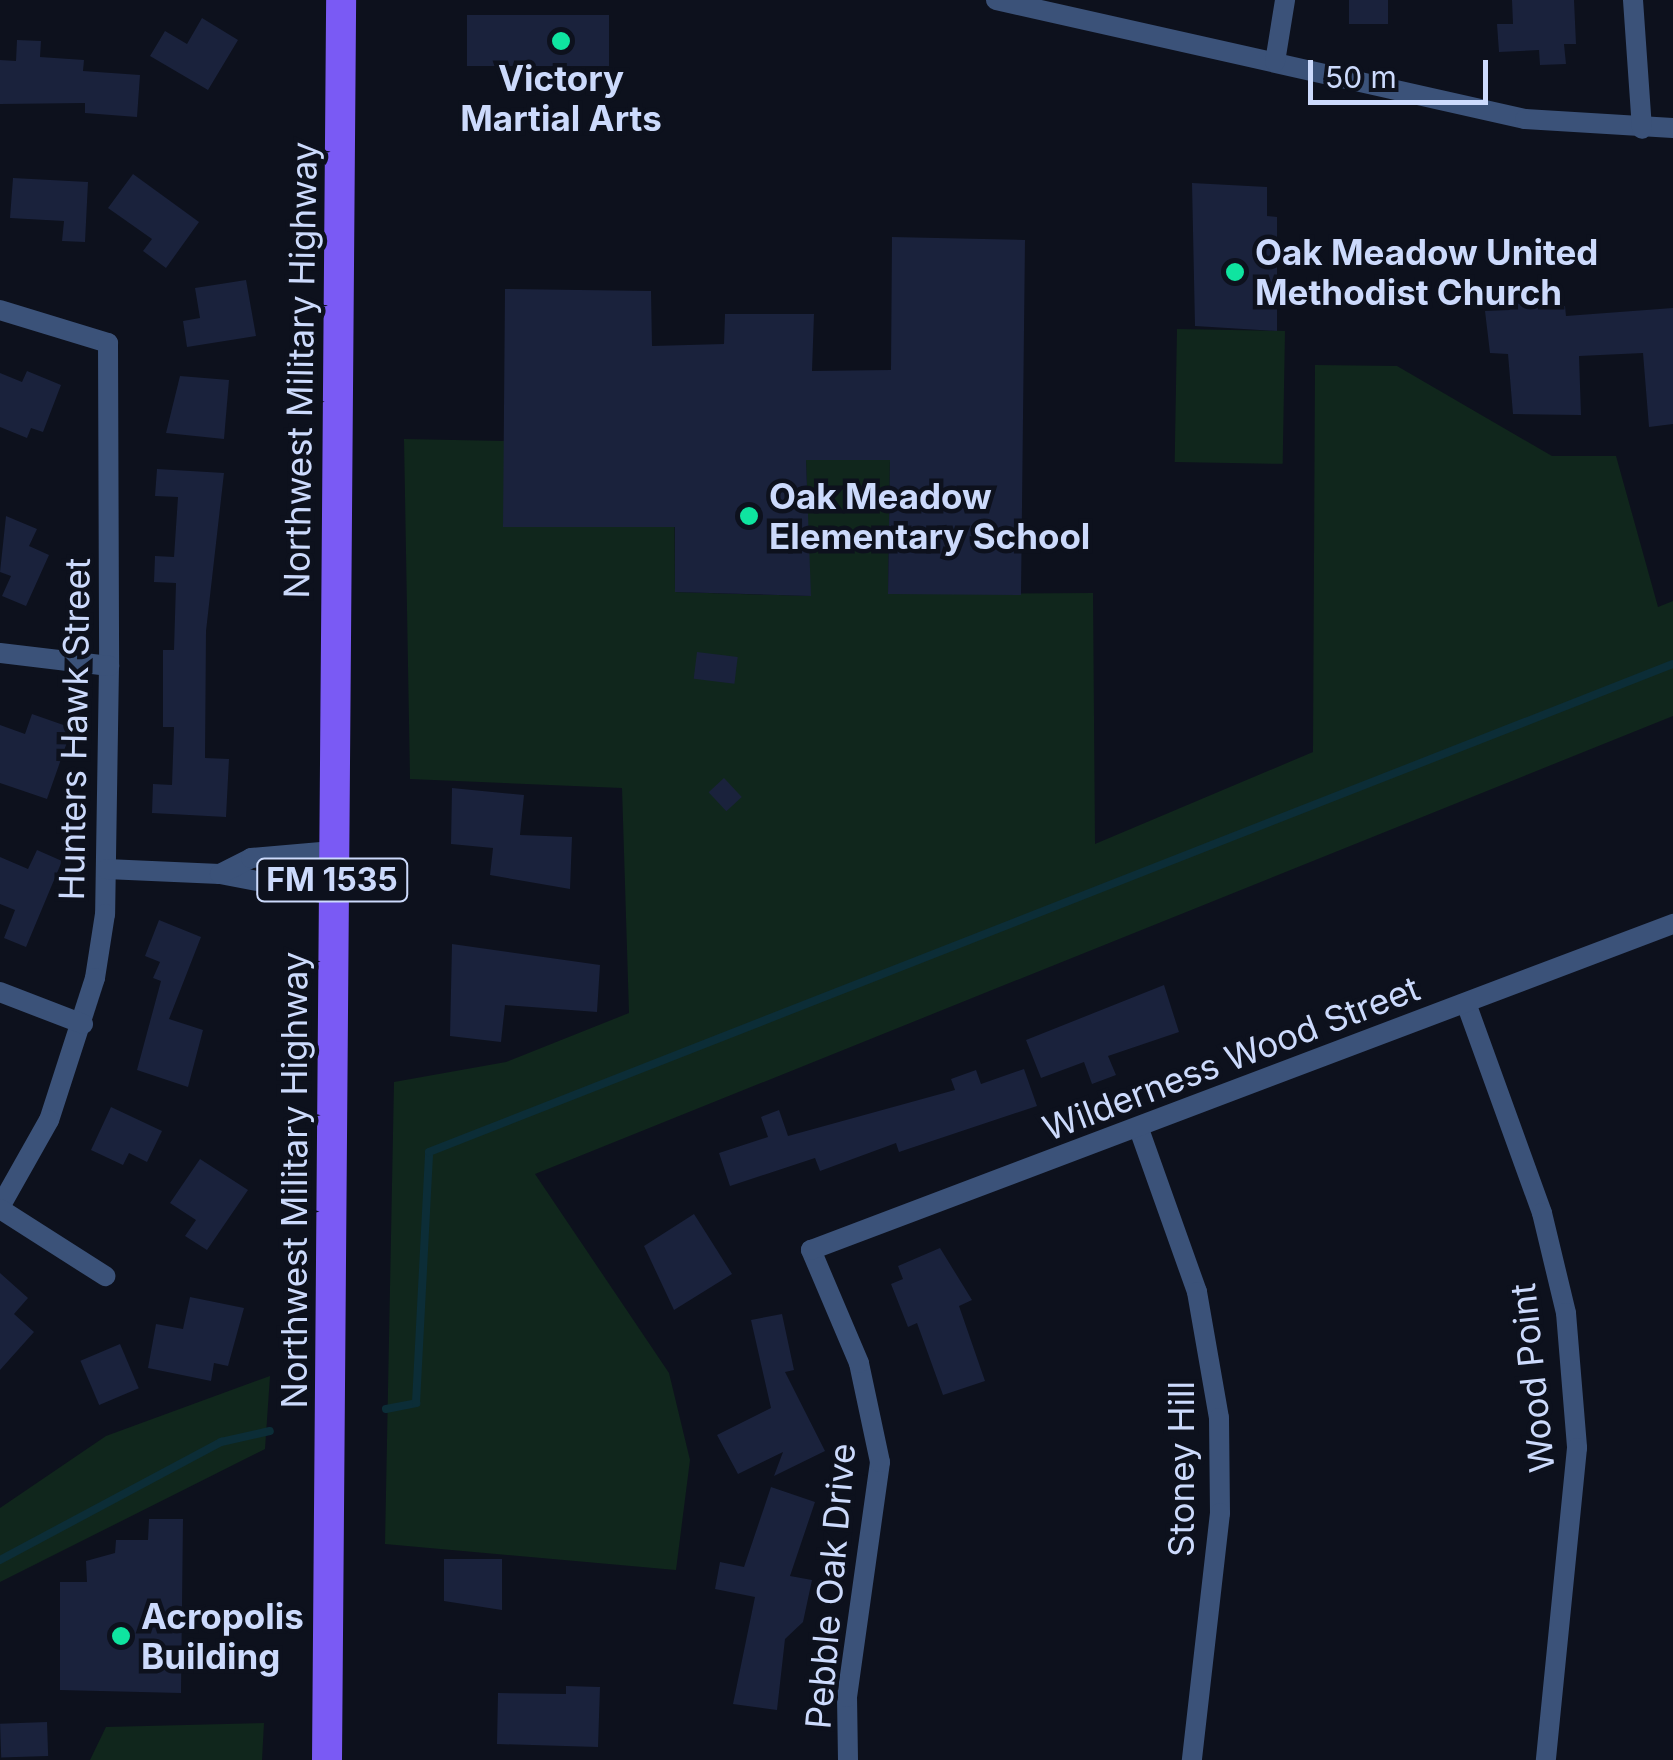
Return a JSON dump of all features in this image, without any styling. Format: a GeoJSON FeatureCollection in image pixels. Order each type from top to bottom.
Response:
{"type":"FeatureCollection","features":[{"type":"Feature","properties":{"kind":"main road","name":"Northwest Military Highway"},"geometry":{"type":"LineString","coordinates":[[327,1760],[342,0]]}},
{"type":"Feature","properties":{"kind":"street"},"geometry":{"type":"LineString","coordinates":[[996,0],[1525,119],[1673,128]]}},
{"type":"Feature","properties":{"kind":"street"},"geometry":{"type":"LineString","coordinates":[[1275,62],[1286,0]]}},
{"type":"Feature","properties":{"kind":"street"},"geometry":{"type":"LineString","coordinates":[[1632,0],[1642,129]]}},
{"type":"Feature","properties":{"kind":"street","name":"Hunters Hawk Street"},"geometry":{"type":"LineString","coordinates":[[0,310],[108,343],[110,666],[106,869],[83,1024],[49,1120],[0,1208]]}},
{"type":"Feature","properties":{"kind":"street"},"geometry":{"type":"LineString","coordinates":[[0,653],[110,666]]}},
{"type":"Feature","properties":{"kind":"street"},"geometry":{"type":"LineString","coordinates":[[220,874],[250,858],[332,851]]}},
{"type":"Feature","properties":{"kind":"street"},"geometry":{"type":"LineString","coordinates":[[106,869],[220,874],[332,895]]}},
{"type":"Feature","properties":{"kind":"street","name":"Wilderness Wood Street"},"geometry":{"type":"LineString","coordinates":[[811,1250],[1673,924]]}},
{"type":"Feature","properties":{"kind":"street"},"geometry":{"type":"LineString","coordinates":[[0,992],[83,1024]]}},
{"type":"Feature","properties":{"kind":"street","name":"Wood Point"},"geometry":{"type":"LineString","coordinates":[[1466,1003],[1542,1214],[1566,1313],[1578,1448],[1546,1760]]}},
{"type":"Feature","properties":{"kind":"street","name":"Stoney Hill"},"geometry":{"type":"LineString","coordinates":[[1139,1129],[1198,1292],[1219,1418],[1220,1513],[1192,1760]]}},
{"type":"Feature","properties":{"kind":"street"},"geometry":{"type":"LineString","coordinates":[[0,1208],[105,1276]]}},
{"type":"Feature","properties":{"kind":"street","name":"Pebble Oak Drive"},"geometry":{"type":"LineString","coordinates":[[811,1250],[858,1363],[880,1462],[848,1698],[848,1760]]}},
{"type":"Feature","properties":{"kind":"green space"},"geometry":{"type":"Polygon","coordinates":[[[1177,329],[1285,331],[1283,464],[1175,462],[1177,329]]]}},
{"type":"Feature","properties":{"kind":"green space"},"geometry":{"type":"Polygon","coordinates":[[[1315,365],[1397,366],[1552,456],[1616,456],[1658,607],[1673,601],[1673,716],[535,1174],[669,1373],[690,1460],[676,1570],[385,1544],[394,1082],[506,1062],[629,1013],[622,788],[410,779],[404,439],[504,441],[504,527],[649,527],[674,467],[675,592],[810,596],[806,460],[890,460],[888,594],[1093,593],[1095,844],[1313,752],[1315,365]]]}},
{"type":"Feature","properties":{"kind":"green space"},"geometry":{"type":"Polygon","coordinates":[[[270,1376],[265,1449],[0,1582],[0,1508],[106,1436],[270,1376]]]}},
{"type":"Feature","properties":{"kind":"green space"},"geometry":{"type":"Polygon","coordinates":[[[264,1723],[262,1760],[90,1760],[106,1727],[264,1723]]]}},
{"type":"Feature","properties":{"kind":"building"},"geometry":{"type":"Polygon","coordinates":[[[1349,0],[1388,0],[1388,24],[1349,24],[1349,0]]]}},
{"type":"Feature","properties":{"kind":"building"},"geometry":{"type":"Polygon","coordinates":[[[1512,0],[1574,0],[1576,44],[1564,44],[1566,64],[1540,65],[1539,50],[1499,52],[1497,24],[1513,24],[1512,0]]]}},
{"type":"Feature","properties":{"kind":"building","name":"Victory Martial Arts"},"geometry":{"type":"Polygon","coordinates":[[[467,15],[609,15],[609,66],[467,66],[467,15]]]}},
{"type":"Feature","properties":{"kind":"building"},"geometry":{"type":"Polygon","coordinates":[[[202,18],[238,40],[208,90],[150,56],[165,31],[187,44],[202,18]]]}},
{"type":"Feature","properties":{"kind":"building"},"geometry":{"type":"Polygon","coordinates":[[[17,40],[41,41],[40,57],[84,60],[83,71],[140,75],[137,117],[85,113],[85,103],[0,104],[0,60],[16,61],[17,40]]]}},
{"type":"Feature","properties":{"kind":"building"},"geometry":{"type":"Polygon","coordinates":[[[133,174],[199,222],[166,268],[143,251],[152,239],[108,208],[133,174]]]}},
{"type":"Feature","properties":{"kind":"building"},"geometry":{"type":"Polygon","coordinates":[[[13,178],[88,182],[85,242],[62,241],[64,221],[10,218],[13,178]]]}},
{"type":"Feature","properties":{"kind":"building","name":"Oak Meadow United Methodist Church"},"geometry":{"type":"Polygon","coordinates":[[[1192,183],[1267,187],[1267,216],[1277,217],[1277,331],[1195,326],[1192,183]]]}},
{"type":"Feature","properties":{"kind":"building"},"geometry":{"type":"Polygon","coordinates":[[[892,237],[1025,240],[1021,595],[888,594],[890,460],[806,460],[811,596],[675,592],[675,527],[503,527],[505,289],[651,291],[652,346],[724,344],[725,314],[814,314],[812,371],[891,370],[892,237]]]}},
{"type":"Feature","properties":{"kind":"building"},"geometry":{"type":"Polygon","coordinates":[[[246,280],[256,336],[187,347],[183,321],[200,318],[195,288],[246,280]]]}},
{"type":"Feature","properties":{"kind":"building"},"geometry":{"type":"Polygon","coordinates":[[[1508,303],[1565,306],[1566,316],[1673,308],[1673,424],[1649,427],[1643,353],[1579,356],[1581,415],[1513,414],[1508,354],[1490,353],[1485,311],[1510,310],[1508,303]]]}},
{"type":"Feature","properties":{"kind":"building"},"geometry":{"type":"Polygon","coordinates":[[[27,371],[61,385],[43,432],[31,428],[27,438],[0,427],[0,373],[22,382],[27,371]]]}},
{"type":"Feature","properties":{"kind":"building"},"geometry":{"type":"Polygon","coordinates":[[[180,376],[229,380],[224,439],[166,433],[180,376]]]}},
{"type":"Feature","properties":{"kind":"building"},"geometry":{"type":"Polygon","coordinates":[[[157,469],[224,473],[206,631],[205,758],[229,759],[226,817],[152,813],[153,784],[172,785],[174,727],[163,727],[163,650],[174,650],[176,583],[154,582],[155,556],[174,557],[178,497],[155,496],[157,469]]]}},
{"type":"Feature","properties":{"kind":"building"},"geometry":{"type":"Polygon","coordinates":[[[6,516],[37,529],[29,546],[49,555],[26,606],[2,596],[11,576],[0,572],[6,516]]]}},
{"type":"Feature","properties":{"kind":"building"},"geometry":{"type":"Polygon","coordinates":[[[697,652],[738,657],[734,684],[694,679],[697,652]]]}},
{"type":"Feature","properties":{"kind":"building"},"geometry":{"type":"Polygon","coordinates":[[[32,714],[72,728],[47,799],[0,783],[0,725],[25,734],[32,714]]]}},
{"type":"Feature","properties":{"kind":"building"},"geometry":{"type":"Polygon","coordinates":[[[724,778],[742,797],[726,811],[709,792],[724,778]]]}},
{"type":"Feature","properties":{"kind":"building"},"geometry":{"type":"Polygon","coordinates":[[[452,788],[524,795],[520,835],[572,837],[570,889],[490,875],[493,848],[451,844],[452,788]]]}},
{"type":"Feature","properties":{"kind":"building"},"geometry":{"type":"Polygon","coordinates":[[[37,850],[62,861],[26,947],[4,938],[15,910],[0,904],[0,857],[28,869],[37,850]]]}},
{"type":"Feature","properties":{"kind":"building"},"geometry":{"type":"Polygon","coordinates":[[[159,920],[201,937],[169,1019],[203,1030],[188,1087],[137,1070],[161,981],[153,978],[160,962],[145,956],[159,920]]]}},
{"type":"Feature","properties":{"kind":"building"},"geometry":{"type":"Polygon","coordinates":[[[452,944],[600,965],[597,1012],[505,1005],[501,1042],[450,1036],[452,944]]]}},
{"type":"Feature","properties":{"kind":"building"},"geometry":{"type":"Polygon","coordinates":[[[1164,985],[1179,1032],[1108,1056],[1116,1075],[1092,1084],[1084,1062],[1041,1078],[1026,1040],[1164,985]]]}},
{"type":"Feature","properties":{"kind":"building"},"geometry":{"type":"Polygon","coordinates":[[[1024,1069],[1037,1106],[899,1152],[896,1143],[820,1171],[815,1158],[730,1186],[719,1153],[768,1137],[761,1117],[779,1110],[788,1136],[955,1090],[951,1079],[976,1070],[981,1084],[1024,1069]]]}},
{"type":"Feature","properties":{"kind":"building"},"geometry":{"type":"Polygon","coordinates":[[[111,1107],[162,1131],[147,1162],[129,1153],[123,1165],[91,1150],[111,1107]]]}},
{"type":"Feature","properties":{"kind":"building"},"geometry":{"type":"Polygon","coordinates":[[[200,1159],[248,1190],[207,1250],[185,1236],[196,1220],[170,1203],[200,1159]]]}},
{"type":"Feature","properties":{"kind":"building"},"geometry":{"type":"Polygon","coordinates":[[[694,1214],[732,1274],[674,1310],[644,1246],[694,1214]]]}},
{"type":"Feature","properties":{"kind":"building"},"geometry":{"type":"Polygon","coordinates":[[[940,1248],[972,1300],[959,1306],[985,1381],[943,1395],[917,1323],[908,1327],[891,1284],[903,1279],[898,1266],[940,1248]]]}},
{"type":"Feature","properties":{"kind":"building"},"geometry":{"type":"Polygon","coordinates":[[[0,1273],[28,1298],[14,1314],[34,1332],[0,1370],[0,1273]]]}},
{"type":"Feature","properties":{"kind":"building"},"geometry":{"type":"Polygon","coordinates":[[[190,1297],[244,1308],[228,1366],[214,1363],[211,1381],[148,1368],[156,1324],[183,1329],[190,1297]]]}},
{"type":"Feature","properties":{"kind":"building"},"geometry":{"type":"Polygon","coordinates":[[[782,1314],[794,1370],[785,1372],[825,1451],[774,1476],[783,1452],[738,1474],[717,1435],[771,1408],[751,1320],[782,1314]]]}},
{"type":"Feature","properties":{"kind":"building"},"geometry":{"type":"Polygon","coordinates":[[[120,1344],[139,1388],[99,1405],[80,1361],[120,1344]]]}},
{"type":"Feature","properties":{"kind":"building"},"geometry":{"type":"Polygon","coordinates":[[[771,1487],[815,1502],[790,1576],[812,1580],[803,1622],[785,1639],[777,1710],[733,1704],[755,1597],[715,1589],[720,1562],[744,1567],[771,1487]]]}},
{"type":"Feature","properties":{"kind":"building","name":"Acropolis Building"},"geometry":{"type":"Polygon","coordinates":[[[149,1519],[183,1519],[181,1693],[60,1690],[60,1582],[87,1582],[86,1561],[115,1553],[116,1540],[148,1540],[149,1519]]]}},
{"type":"Feature","properties":{"kind":"building"},"geometry":{"type":"Polygon","coordinates":[[[444,1559],[502,1559],[502,1610],[444,1601],[444,1559]]]}},
{"type":"Feature","properties":{"kind":"building"},"geometry":{"type":"Polygon","coordinates":[[[566,1686],[600,1687],[598,1747],[497,1744],[498,1693],[566,1694],[566,1686]]]}},
{"type":"Feature","properties":{"kind":"building"},"geometry":{"type":"Polygon","coordinates":[[[47,1722],[48,1756],[1,1758],[0,1724],[47,1722]]]}},
{"type":"Feature","properties":{"kind":"waterway"},"geometry":{"type":"LineString","coordinates":[[386,1409],[416,1403],[429,1152],[1673,664]]}},
{"type":"Feature","properties":{"kind":"waterway"},"geometry":{"type":"LineString","coordinates":[[0,1560],[221,1442],[270,1431]]}},
{"type":"Feature","properties":{"kind":"place","name":"Victory Martial Arts"},"geometry":{"type":"Point","coordinates":[561,41]}},
{"type":"Feature","properties":{"kind":"place","name":"Oak Meadow United Methodist Church"},"geometry":{"type":"Point","coordinates":[1235,272]}},
{"type":"Feature","properties":{"kind":"place","name":"Oak Meadow Elementary School"},"geometry":{"type":"Point","coordinates":[749,516]}},
{"type":"Feature","properties":{"kind":"place","name":"Acropolis Building"},"geometry":{"type":"Point","coordinates":[121,1636]}}]}
